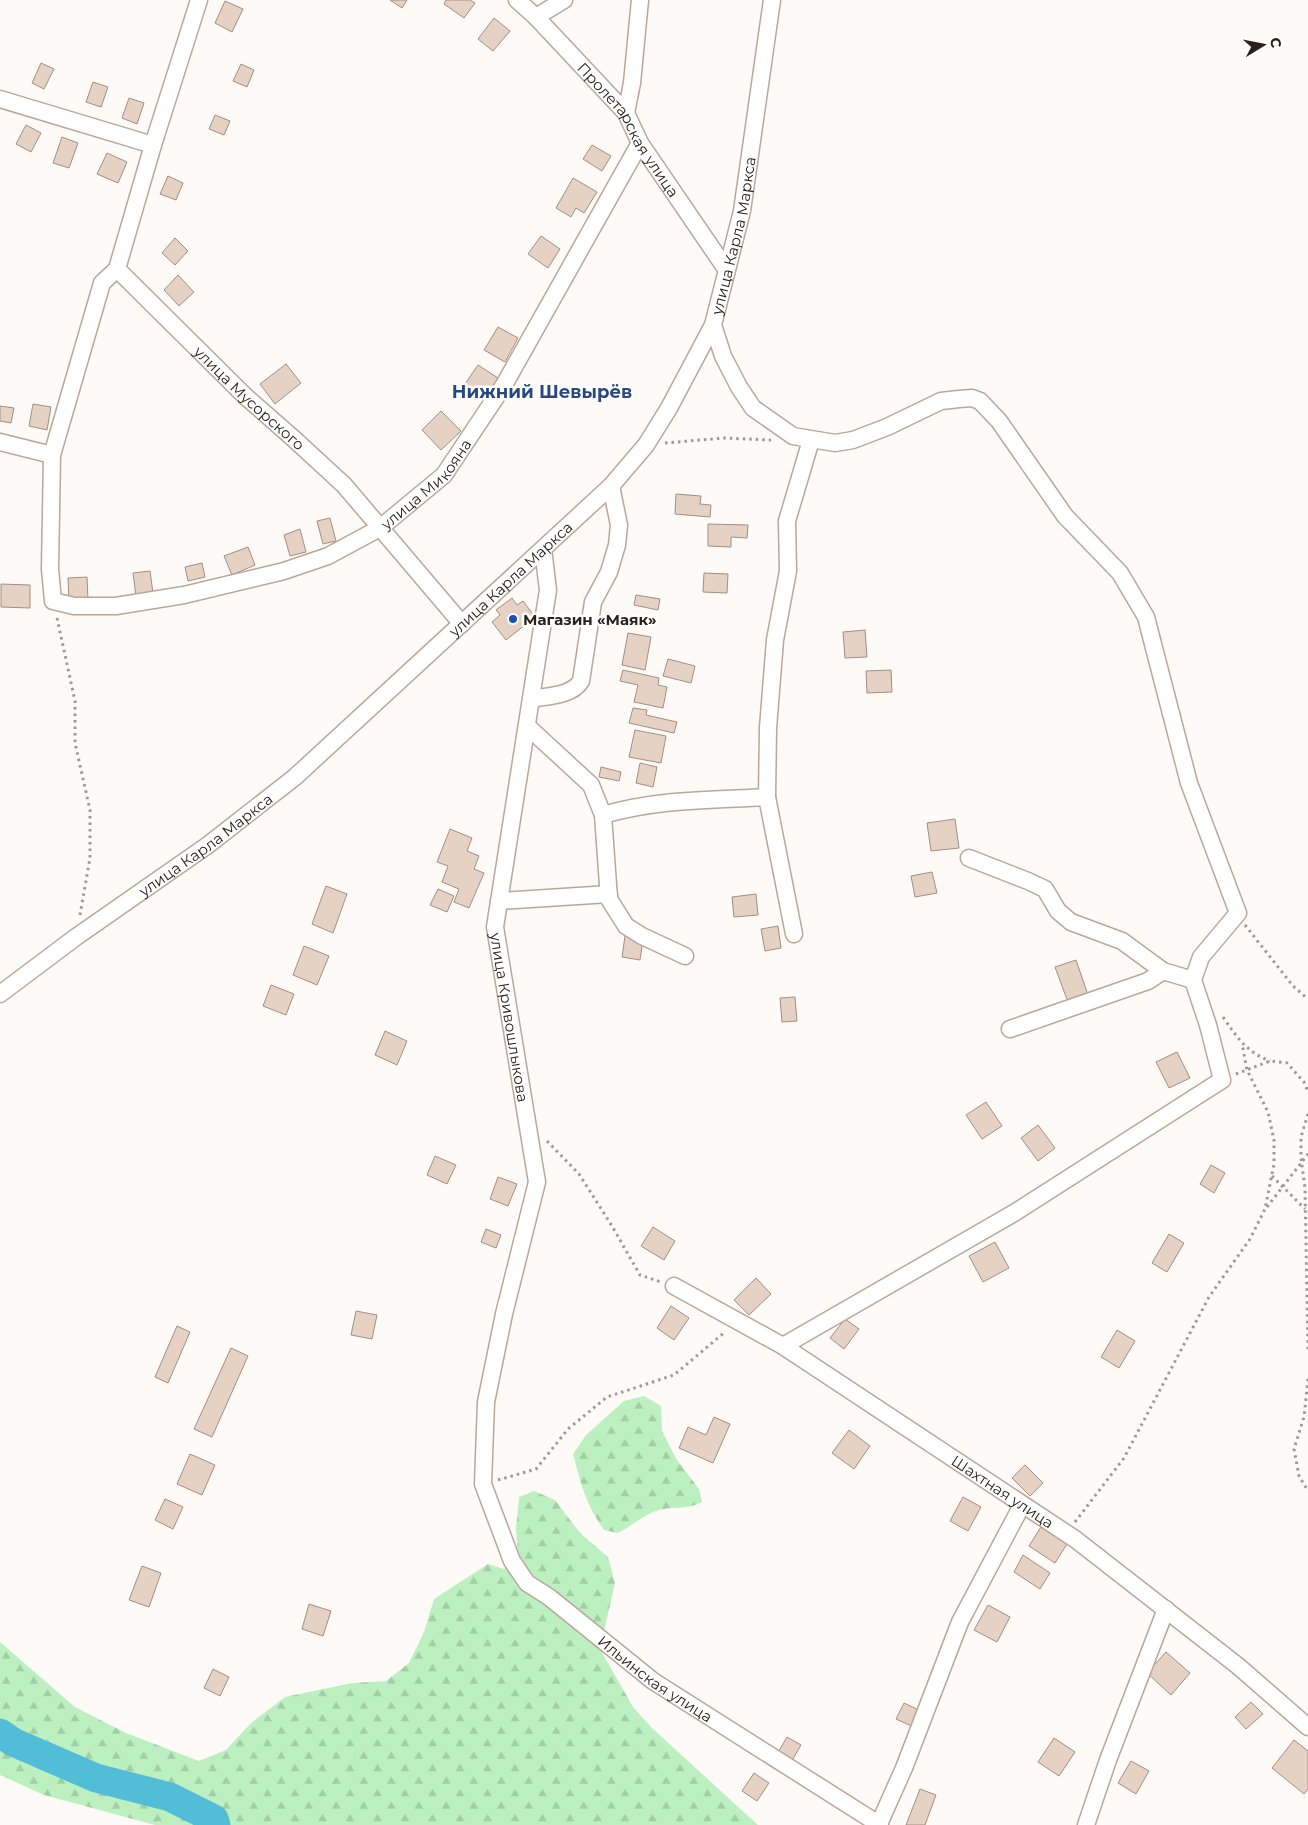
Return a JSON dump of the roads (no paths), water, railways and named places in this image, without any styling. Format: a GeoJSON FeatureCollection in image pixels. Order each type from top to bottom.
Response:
{"type":"FeatureCollection","features":[{"type":"Feature","properties":{"kind":"street"},"geometry":{"type":"LineString","coordinates":[[0,442],[52,454],[102,283],[117,269],[153,145],[199,0]]}},
{"type":"Feature","properties":{"kind":"street","name":"Пролетарская улица"},"geometry":{"type":"LineString","coordinates":[[517,0],[536,16],[626,113],[640,143],[726,270]]}},
{"type":"Feature","properties":{"kind":"street"},"geometry":{"type":"LineString","coordinates":[[536,16],[564,0]]}},
{"type":"Feature","properties":{"kind":"street"},"geometry":{"type":"LineString","coordinates":[[626,113],[632,83],[640,0]]}},
{"type":"Feature","properties":{"kind":"street","name":"улица Карла Маркса"},"geometry":{"type":"LineString","coordinates":[[0,994],[76,937],[208,845],[295,777],[611,486],[646,445],[713,325],[742,210],[772,0]]}},
{"type":"Feature","properties":{"kind":"street"},"geometry":{"type":"LineString","coordinates":[[0,99],[153,145]]}},
{"type":"Feature","properties":{"kind":"street","name":"улица Микояна"},"geometry":{"type":"LineString","coordinates":[[52,454],[50,569],[53,601],[74,606],[116,606],[184,595],[284,571],[328,556],[380,528],[444,476],[504,385],[640,143]]}},
{"type":"Feature","properties":{"kind":"street","name":"улица Мусорского"},"geometry":{"type":"LineString","coordinates":[[117,269],[244,395],[344,485],[462,624]]}},
{"type":"Feature","properties":{"kind":"street"},"geometry":{"type":"LineString","coordinates":[[713,325],[724,356],[739,387],[753,408],[793,436],[835,443],[853,440],[887,427],[941,401],[972,398],[980,401],[999,421],[1066,516],[1120,574],[1146,617],[1189,783],[1238,913],[1201,957],[1193,980],[1208,1024],[1222,1080],[1014,1213],[782,1346]]}},
{"type":"Feature","properties":{"kind":"street"},"geometry":{"type":"LineString","coordinates":[[794,934],[767,797],[768,728],[775,640],[788,571],[787,520],[811,440]]}},
{"type":"Feature","properties":{"kind":"street"},"geometry":{"type":"LineString","coordinates":[[531,699],[577,688],[581,681],[593,602],[609,572],[617,545],[619,525],[611,486]]}},
{"type":"Feature","properties":{"kind":"street","name":"улица Кривошлыкова"},"geometry":{"type":"LineString","coordinates":[[483,1484],[486,1402],[504,1314],[537,1182],[495,928],[548,590],[543,548]]}},
{"type":"Feature","properties":{"kind":"street"},"geometry":{"type":"LineString","coordinates":[[527,726],[591,785],[603,815],[609,899],[626,926],[642,936],[685,956]]}},
{"type":"Feature","properties":{"kind":"street"},"geometry":{"type":"LineString","coordinates":[[603,815],[627,808],[656,803],[767,797]]}},
{"type":"Feature","properties":{"kind":"street"},"geometry":{"type":"LineString","coordinates":[[969,858],[1045,889],[1058,911],[1071,922],[1122,941],[1163,971],[1193,980]]}},
{"type":"Feature","properties":{"kind":"street"},"geometry":{"type":"LineString","coordinates":[[499,901],[609,894]]}},
{"type":"Feature","properties":{"kind":"street"},"geometry":{"type":"LineString","coordinates":[[1010,1030],[1148,981],[1163,971]]}},
{"type":"Feature","properties":{"kind":"street","name":"Шахтная улица"},"geometry":{"type":"LineString","coordinates":[[674,1286],[782,1346],[1066,1533],[1238,1666],[1308,1727]]}},
{"type":"Feature","properties":{"kind":"street","name":"Ильинская улица"},"geometry":{"type":"LineString","coordinates":[[483,1484],[512,1560],[528,1583],[549,1597],[654,1681],[879,1824]]}},
{"type":"Feature","properties":{"kind":"street"},"geometry":{"type":"LineString","coordinates":[[879,1824],[904,1768],[960,1622],[1022,1505]]}},
{"type":"Feature","properties":{"kind":"street"},"geometry":{"type":"LineString","coordinates":[[1086,1825],[1108,1760],[1166,1609]]}},
{"type":"Feature","properties":{"kind":"waterway"},"geometry":{"type":"LineString","coordinates":[[0,1733],[13,1742],[96,1778],[170,1797],[214,1819],[216,1825]]}},
{"type":"Feature","properties":{"kind":"place","name":"Магазин «Маяк»"},"geometry":{"type":"Point","coordinates":[513,619]}},
{"type":"Feature","properties":{"kind":"district","name":"Нижний Шевырёв"},"geometry":{"type":"Point","coordinates":[542,392]}}]}
